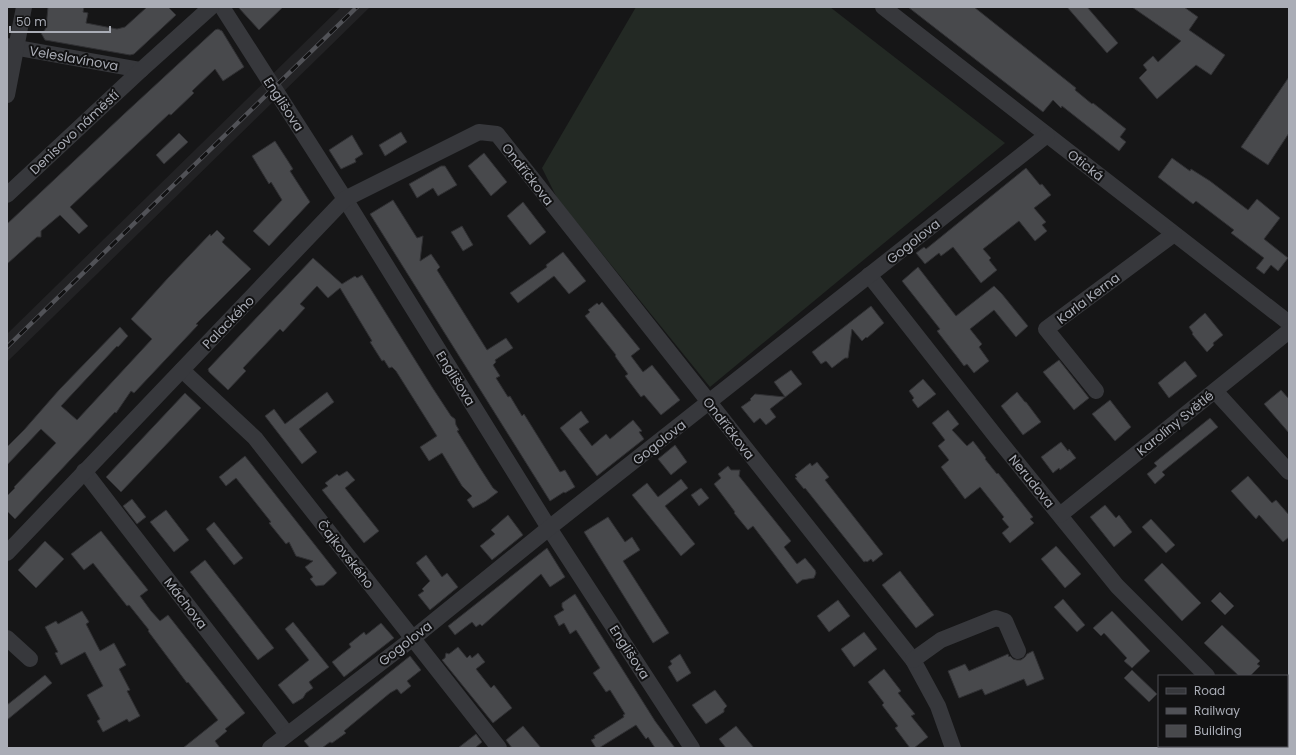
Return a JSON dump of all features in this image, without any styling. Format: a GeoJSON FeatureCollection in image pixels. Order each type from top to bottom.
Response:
{"type":"FeatureCollection","features":[{"type":"Feature","properties":{"kind":"street"},"geometry":{"type":"LineString","coordinates":[[7,95],[12,47],[24,7]]}},
{"type":"Feature","properties":{"kind":"street","name":"Denisovo náměstí"},"geometry":{"type":"LineString","coordinates":[[7,194],[211,7]]}},
{"type":"Feature","properties":{"kind":"street","name":"Englišova"},"geometry":{"type":"LineString","coordinates":[[222,7],[345,199],[549,528],[692,748]]}},
{"type":"Feature","properties":{"kind":"street","name":"Otická"},"geometry":{"type":"LineString","coordinates":[[883,7],[1289,323]]}},
{"type":"Feature","properties":{"kind":"street","name":"Veleslavínova"},"geometry":{"type":"LineString","coordinates":[[12,47],[141,70]]}},
{"type":"Feature","properties":{"kind":"street","name":"Palackého"},"geometry":{"type":"LineString","coordinates":[[7,553],[345,199],[479,132]]}},
{"type":"Feature","properties":{"kind":"street","name":"Ondříčkova"},"geometry":{"type":"LineString","coordinates":[[479,132],[497,134],[913,660],[938,706],[953,748]]}},
{"type":"Feature","properties":{"kind":"street","name":"Gogolova"},"geometry":{"type":"LineString","coordinates":[[270,748],[412,639],[549,528],[1047,135]]}},
{"type":"Feature","properties":{"kind":"street","name":"Karla Kerna"},"geometry":{"type":"LineString","coordinates":[[1096,391],[1046,330],[1174,234]]}},
{"type":"Feature","properties":{"kind":"street","name":"Nerudova"},"geometry":{"type":"LineString","coordinates":[[869,275],[1117,586],[1206,675]]}},
{"type":"Feature","properties":{"kind":"street","name":"Karolíny Světlé"},"geometry":{"type":"LineString","coordinates":[[1060,515],[1289,331]]}},
{"type":"Feature","properties":{"kind":"street","name":"Čajkovského"},"geometry":{"type":"LineString","coordinates":[[182,370],[255,438],[499,748]]}},
{"type":"Feature","properties":{"kind":"street"},"geometry":{"type":"LineString","coordinates":[[1215,391],[1289,472]]}},
{"type":"Feature","properties":{"kind":"street","name":"Máchova"},"geometry":{"type":"LineString","coordinates":[[84,471],[287,734]]}},
{"type":"Feature","properties":{"kind":"street"},"geometry":{"type":"LineString","coordinates":[[913,660],[941,640],[996,618],[1005,621],[1018,651]]}},
{"type":"Feature","properties":{"kind":"street"},"geometry":{"type":"LineString","coordinates":[[7,638],[30,659]]}},
{"type":"Feature","properties":{"kind":"shaded area"},"geometry":{"type":"Polygon","coordinates":[[[341,7],[370,7],[7,362],[7,334],[341,7]]]}},
{"type":"Feature","properties":{"kind":"shaded area"},"geometry":{"type":"Polygon","coordinates":[[[636,7],[830,7],[1005,143],[710,387],[557,198],[542,168],[636,7]]]}},
{"type":"Feature","properties":{"kind":"building"},"geometry":{"type":"Polygon","coordinates":[[[48,7],[84,7],[83,12],[88,13],[86,23],[117,29],[125,27],[147,7],[168,7],[176,15],[134,54],[130,55],[45,40],[41,33],[46,28],[48,7]]]}},
{"type":"Feature","properties":{"kind":"building"},"geometry":{"type":"Polygon","coordinates":[[[238,7],[283,7],[259,30],[238,7]]]}},
{"type":"Feature","properties":{"kind":"building"},"geometry":{"type":"Polygon","coordinates":[[[908,7],[974,7],[1076,88],[1075,90],[1092,104],[1093,103],[1126,129],[1120,137],[1126,142],[1119,151],[1062,106],[1061,108],[1053,100],[1043,112],[908,7]]]}},
{"type":"Feature","properties":{"kind":"building"},"geometry":{"type":"Polygon","coordinates":[[[1067,7],[1087,7],[1118,43],[1107,53],[1067,7]]]}},
{"type":"Feature","properties":{"kind":"building"},"geometry":{"type":"Polygon","coordinates":[[[1132,7],[1184,7],[1198,17],[1189,30],[1225,55],[1211,75],[1196,65],[1157,99],[1139,78],[1147,70],[1143,65],[1153,56],[1158,62],[1181,41],[1132,7]]]}},
{"type":"Feature","properties":{"kind":"building"},"geometry":{"type":"Polygon","coordinates":[[[218,29],[222,31],[244,67],[223,81],[215,69],[192,91],[194,93],[171,115],[169,114],[70,207],[88,226],[79,234],[60,215],[41,231],[41,237],[37,237],[7,264],[7,224],[123,115],[215,30],[218,29]]]}},
{"type":"Feature","properties":{"kind":"building"},"geometry":{"type":"Polygon","coordinates":[[[1289,77],[1289,133],[1268,165],[1241,147],[1289,77]]]}},
{"type":"Feature","properties":{"kind":"building"},"geometry":{"type":"Polygon","coordinates":[[[401,132],[407,142],[385,156],[379,145],[401,132]]]}},
{"type":"Feature","properties":{"kind":"building"},"geometry":{"type":"Polygon","coordinates":[[[179,133],[188,142],[164,164],[156,155],[179,133]]]}},
{"type":"Feature","properties":{"kind":"building"},"geometry":{"type":"Polygon","coordinates":[[[352,135],[363,154],[355,159],[356,162],[341,169],[329,150],[352,135]]]}},
{"type":"Feature","properties":{"kind":"building"},"geometry":{"type":"Polygon","coordinates":[[[275,141],[293,169],[290,171],[310,202],[269,246],[253,231],[282,200],[271,182],[269,184],[252,156],[275,141]]]}},
{"type":"Feature","properties":{"kind":"building"},"geometry":{"type":"Polygon","coordinates":[[[484,153],[507,182],[491,196],[468,166],[484,153]]]}},
{"type":"Feature","properties":{"kind":"building"},"geometry":{"type":"Polygon","coordinates":[[[1172,158],[1190,171],[1191,169],[1210,181],[1248,210],[1257,199],[1280,218],[1264,239],[1288,258],[1278,271],[1271,265],[1264,274],[1256,268],[1264,258],[1231,233],[1234,230],[1196,201],[1193,204],[1158,177],[1172,158]]]}},
{"type":"Feature","properties":{"kind":"building"},"geometry":{"type":"Polygon","coordinates":[[[441,166],[445,166],[457,185],[438,196],[433,188],[417,198],[409,184],[441,166]]]}},
{"type":"Feature","properties":{"kind":"building"},"geometry":{"type":"Polygon","coordinates":[[[1026,168],[1040,185],[1042,184],[1051,195],[1034,208],[1046,222],[1042,225],[1047,231],[1035,241],[1019,221],[983,249],[991,258],[989,260],[997,270],[981,283],[953,247],[941,256],[939,253],[925,264],[916,253],[924,247],[926,249],[1026,168]]]}},
{"type":"Feature","properties":{"kind":"building"},"geometry":{"type":"Polygon","coordinates":[[[393,200],[417,238],[423,236],[420,261],[431,254],[440,267],[437,270],[487,350],[506,338],[513,348],[495,360],[496,362],[493,365],[500,376],[496,378],[508,397],[510,396],[522,416],[524,414],[560,472],[565,470],[575,487],[550,501],[370,214],[393,200]]]}},
{"type":"Feature","properties":{"kind":"building"},"geometry":{"type":"Polygon","coordinates":[[[523,202],[546,232],[530,245],[507,216],[523,202]]]}},
{"type":"Feature","properties":{"kind":"building"},"geometry":{"type":"Polygon","coordinates":[[[462,226],[473,245],[463,251],[451,232],[462,226]]]}},
{"type":"Feature","properties":{"kind":"building"},"geometry":{"type":"Polygon","coordinates":[[[217,230],[225,238],[222,242],[251,269],[196,324],[198,325],[134,393],[131,391],[116,413],[115,412],[15,519],[7,511],[7,496],[56,443],[41,429],[7,465],[7,447],[59,390],[120,327],[128,336],[61,406],[77,420],[152,339],[131,319],[210,234],[211,236],[217,230]]]}},
{"type":"Feature","properties":{"kind":"building"},"geometry":{"type":"Polygon","coordinates":[[[563,252],[586,281],[569,294],[554,276],[518,303],[510,293],[547,267],[546,265],[563,252]]]}},
{"type":"Feature","properties":{"kind":"building"},"geometry":{"type":"Polygon","coordinates":[[[313,258],[342,284],[355,276],[357,278],[362,275],[432,387],[451,416],[455,419],[459,430],[457,431],[480,468],[493,488],[498,492],[473,508],[467,500],[472,496],[462,486],[442,453],[429,461],[420,447],[437,436],[396,371],[392,367],[389,368],[384,360],[382,361],[370,342],[372,341],[340,288],[328,298],[317,286],[300,304],[305,308],[283,332],[280,329],[243,368],[246,371],[228,390],[209,372],[208,369],[313,258]]]}},
{"type":"Feature","properties":{"kind":"building"},"geometry":{"type":"Polygon","coordinates":[[[918,267],[956,316],[994,286],[1028,326],[1016,337],[994,310],[970,329],[982,344],[979,347],[989,361],[974,373],[967,364],[964,366],[937,331],[940,329],[902,281],[918,267]]]}},
{"type":"Feature","properties":{"kind":"building"},"geometry":{"type":"Polygon","coordinates":[[[602,302],[640,349],[631,356],[643,372],[652,365],[680,400],[661,415],[644,395],[641,397],[625,376],[628,374],[615,356],[616,355],[585,316],[590,312],[588,310],[597,303],[599,305],[602,302]]]}},
{"type":"Feature","properties":{"kind":"building"},"geometry":{"type":"Polygon","coordinates":[[[871,306],[884,323],[862,341],[852,329],[848,358],[845,358],[832,368],[826,361],[821,364],[812,352],[871,306]]]}},
{"type":"Feature","properties":{"kind":"building"},"geometry":{"type":"Polygon","coordinates":[[[1205,313],[1223,335],[1213,343],[1214,345],[1207,352],[1192,334],[1193,333],[1189,327],[1205,313]]]}},
{"type":"Feature","properties":{"kind":"building"},"geometry":{"type":"Polygon","coordinates":[[[1059,360],[1089,398],[1074,410],[1043,372],[1059,360]]]}},
{"type":"Feature","properties":{"kind":"building"},"geometry":{"type":"Polygon","coordinates":[[[1185,361],[1197,376],[1169,398],[1158,383],[1185,361]]]}},
{"type":"Feature","properties":{"kind":"building"},"geometry":{"type":"Polygon","coordinates":[[[791,370],[802,384],[770,409],[776,417],[766,425],[760,418],[754,423],[741,407],[751,400],[750,399],[755,394],[785,397],[774,382],[791,370]]]}},
{"type":"Feature","properties":{"kind":"building"},"geometry":{"type":"Polygon","coordinates":[[[923,379],[936,394],[918,408],[912,400],[914,398],[909,391],[923,379]]]}},
{"type":"Feature","properties":{"kind":"building"},"geometry":{"type":"Polygon","coordinates":[[[1281,390],[1289,399],[1289,433],[1264,404],[1281,390]]]}},
{"type":"Feature","properties":{"kind":"building"},"geometry":{"type":"Polygon","coordinates":[[[327,392],[334,402],[299,429],[317,452],[302,464],[265,416],[274,409],[285,424],[327,392]]]}},
{"type":"Feature","properties":{"kind":"building"},"geometry":{"type":"Polygon","coordinates":[[[1017,392],[1041,422],[1023,435],[1001,406],[1017,392]]]}},
{"type":"Feature","properties":{"kind":"building"},"geometry":{"type":"Polygon","coordinates":[[[185,393],[201,408],[121,492],[106,477],[185,393]]]}},
{"type":"Feature","properties":{"kind":"building"},"geometry":{"type":"Polygon","coordinates":[[[1110,400],[1131,427],[1115,441],[1092,414],[1110,400]]]}},
{"type":"Feature","properties":{"kind":"building"},"geometry":{"type":"Polygon","coordinates":[[[948,410],[959,424],[952,430],[967,446],[973,441],[986,458],[985,459],[1033,517],[1030,519],[1034,523],[1010,543],[1002,533],[1009,527],[1002,519],[1004,517],[980,487],[965,499],[941,467],[949,460],[938,446],[945,440],[932,423],[948,410]]]}},
{"type":"Feature","properties":{"kind":"building"},"geometry":{"type":"Polygon","coordinates":[[[581,411],[589,422],[579,429],[592,446],[606,434],[610,439],[633,420],[642,431],[639,432],[644,439],[597,476],[560,428],[581,411]]]}},
{"type":"Feature","properties":{"kind":"building"},"geometry":{"type":"Polygon","coordinates":[[[1210,418],[1218,427],[1162,472],[1165,475],[1155,484],[1147,474],[1157,466],[1154,463],[1210,418]]]}},
{"type":"Feature","properties":{"kind":"building"},"geometry":{"type":"Polygon","coordinates":[[[1061,442],[1076,458],[1060,470],[1059,468],[1053,473],[1041,457],[1061,442]]]}},
{"type":"Feature","properties":{"kind":"building"},"geometry":{"type":"Polygon","coordinates":[[[675,445],[687,462],[671,475],[658,459],[675,445]]]}},
{"type":"Feature","properties":{"kind":"building"},"geometry":{"type":"Polygon","coordinates":[[[245,456],[337,573],[324,585],[316,586],[310,579],[313,577],[305,567],[313,561],[296,556],[289,542],[286,544],[269,523],[271,522],[236,478],[226,486],[219,477],[245,456]]]}},
{"type":"Feature","properties":{"kind":"building"},"geometry":{"type":"Polygon","coordinates":[[[817,462],[829,477],[825,480],[883,554],[873,562],[871,559],[864,562],[805,488],[804,489],[795,478],[797,477],[795,475],[810,463],[812,466],[817,462]]]}},
{"type":"Feature","properties":{"kind":"building"},"geometry":{"type":"Polygon","coordinates":[[[728,466],[731,470],[740,470],[739,476],[791,541],[784,547],[797,564],[805,558],[815,570],[816,573],[814,578],[802,580],[797,584],[753,526],[748,530],[734,513],[735,512],[714,484],[721,478],[718,474],[728,466]]]}},
{"type":"Feature","properties":{"kind":"building"},"geometry":{"type":"Polygon","coordinates":[[[347,471],[355,480],[345,488],[379,531],[364,543],[322,490],[328,486],[325,483],[337,474],[339,476],[347,471]]]}},
{"type":"Feature","properties":{"kind":"building"},"geometry":{"type":"Polygon","coordinates":[[[1248,476],[1272,503],[1276,500],[1289,515],[1289,537],[1283,542],[1259,515],[1256,519],[1231,491],[1248,476]]]}},
{"type":"Feature","properties":{"kind":"building"},"geometry":{"type":"Polygon","coordinates":[[[681,479],[688,488],[665,506],[695,544],[681,556],[632,495],[647,483],[658,497],[681,479]]]}},
{"type":"Feature","properties":{"kind":"building"},"geometry":{"type":"Polygon","coordinates":[[[701,488],[709,498],[699,506],[691,495],[701,488]]]}},
{"type":"Feature","properties":{"kind":"building"},"geometry":{"type":"Polygon","coordinates":[[[132,499],[146,517],[137,524],[123,506],[132,499]]]}},
{"type":"Feature","properties":{"kind":"building"},"geometry":{"type":"Polygon","coordinates":[[[1105,505],[1116,518],[1119,515],[1132,532],[1114,547],[1090,517],[1105,505]]]}},
{"type":"Feature","properties":{"kind":"building"},"geometry":{"type":"Polygon","coordinates":[[[166,510],[189,540],[174,552],[150,522],[166,510]]]}},
{"type":"Feature","properties":{"kind":"building"},"geometry":{"type":"Polygon","coordinates":[[[508,515],[523,535],[492,560],[480,546],[495,534],[491,530],[508,515]]]}},
{"type":"Feature","properties":{"kind":"building"},"geometry":{"type":"Polygon","coordinates":[[[608,517],[625,542],[632,537],[640,550],[623,561],[669,633],[653,643],[584,532],[608,517]]]}},
{"type":"Feature","properties":{"kind":"building"},"geometry":{"type":"Polygon","coordinates":[[[1151,519],[1175,545],[1166,553],[1142,527],[1151,519]]]}},
{"type":"Feature","properties":{"kind":"building"},"geometry":{"type":"Polygon","coordinates":[[[214,522],[243,558],[234,565],[206,529],[214,522]]]}},
{"type":"Feature","properties":{"kind":"building"},"geometry":{"type":"Polygon","coordinates":[[[101,531],[148,590],[140,596],[151,611],[160,621],[168,615],[245,713],[225,729],[227,731],[215,741],[220,748],[183,748],[218,720],[188,682],[187,683],[148,631],[149,630],[129,605],[127,606],[93,563],[84,570],[71,554],[101,531]]]}},
{"type":"Feature","properties":{"kind":"building"},"geometry":{"type":"Polygon","coordinates":[[[45,541],[64,559],[36,588],[18,570],[45,541]]]}},
{"type":"Feature","properties":{"kind":"building"},"geometry":{"type":"Polygon","coordinates":[[[1056,546],[1081,574],[1065,588],[1041,559],[1056,546]]]}},
{"type":"Feature","properties":{"kind":"building"},"geometry":{"type":"Polygon","coordinates":[[[547,548],[565,577],[550,587],[541,574],[482,626],[480,624],[476,627],[472,622],[455,635],[448,626],[547,548]]]}},
{"type":"Feature","properties":{"kind":"building"},"geometry":{"type":"Polygon","coordinates":[[[426,555],[442,577],[447,573],[458,587],[430,610],[418,595],[424,591],[422,589],[430,581],[416,563],[426,555]]]}},
{"type":"Feature","properties":{"kind":"building"},"geometry":{"type":"Polygon","coordinates":[[[205,560],[274,648],[258,660],[190,572],[205,560]]]}},
{"type":"Feature","properties":{"kind":"building"},"geometry":{"type":"Polygon","coordinates":[[[1162,563],[1201,603],[1182,621],[1144,580],[1162,563]]]}},
{"type":"Feature","properties":{"kind":"building"},"geometry":{"type":"Polygon","coordinates":[[[900,571],[934,615],[916,628],[882,585],[900,571]]]}},
{"type":"Feature","properties":{"kind":"building"},"geometry":{"type":"Polygon","coordinates":[[[1220,592],[1234,606],[1225,615],[1211,601],[1220,592]]]}},
{"type":"Feature","properties":{"kind":"building"},"geometry":{"type":"Polygon","coordinates":[[[575,594],[655,721],[675,748],[655,748],[648,737],[646,739],[636,725],[599,748],[596,748],[591,740],[595,738],[594,736],[624,717],[623,715],[625,714],[610,690],[606,692],[593,673],[600,668],[576,630],[570,634],[564,623],[559,626],[554,616],[564,610],[562,603],[575,594]]]}},
{"type":"Feature","properties":{"kind":"building"},"geometry":{"type":"Polygon","coordinates":[[[1063,599],[1085,625],[1077,632],[1054,607],[1063,599]]]}},
{"type":"Feature","properties":{"kind":"building"},"geometry":{"type":"Polygon","coordinates":[[[838,600],[850,616],[829,632],[817,616],[838,600]]]}},
{"type":"Feature","properties":{"kind":"building"},"geometry":{"type":"Polygon","coordinates":[[[82,611],[89,622],[86,624],[100,651],[114,643],[126,665],[119,669],[130,690],[127,691],[140,716],[129,722],[127,719],[103,732],[97,721],[100,719],[87,695],[103,686],[85,652],[61,665],[55,653],[58,652],[45,627],[56,621],[58,624],[82,611]]]}},
{"type":"Feature","properties":{"kind":"building"},"geometry":{"type":"Polygon","coordinates":[[[1112,611],[1150,651],[1132,668],[1124,661],[1127,658],[1104,633],[1101,636],[1093,628],[1112,611]]]}},
{"type":"Feature","properties":{"kind":"building"},"geometry":{"type":"Polygon","coordinates":[[[293,622],[329,667],[309,682],[313,688],[306,693],[303,698],[293,704],[278,685],[309,660],[285,629],[293,622]]]}},
{"type":"Feature","properties":{"kind":"building"},"geometry":{"type":"Polygon","coordinates":[[[381,623],[394,638],[344,677],[332,662],[351,647],[349,644],[364,632],[366,635],[381,623]]]}},
{"type":"Feature","properties":{"kind":"building"},"geometry":{"type":"Polygon","coordinates":[[[1222,625],[1260,661],[1257,664],[1260,666],[1251,675],[1238,675],[1204,643],[1222,625]]]}},
{"type":"Feature","properties":{"kind":"building"},"geometry":{"type":"Polygon","coordinates":[[[864,632],[877,649],[854,667],[841,649],[864,632]]]}},
{"type":"Feature","properties":{"kind":"building"},"geometry":{"type":"Polygon","coordinates":[[[458,647],[467,658],[470,655],[472,658],[478,653],[485,662],[476,669],[491,688],[494,685],[512,708],[493,723],[442,660],[445,658],[446,653],[449,654],[458,647]]]}},
{"type":"Feature","properties":{"kind":"building"},"geometry":{"type":"Polygon","coordinates":[[[1033,651],[1044,679],[1027,686],[1024,679],[985,695],[982,689],[959,698],[948,671],[965,664],[969,671],[1008,654],[1009,657],[1010,656],[1013,659],[1021,660],[1033,651]]]}},
{"type":"Feature","properties":{"kind":"building"},"geometry":{"type":"Polygon","coordinates":[[[680,654],[691,673],[677,682],[668,667],[672,664],[670,661],[680,654]]]}},
{"type":"Feature","properties":{"kind":"building"},"geometry":{"type":"Polygon","coordinates":[[[410,656],[421,670],[407,681],[411,686],[401,694],[397,689],[390,693],[344,731],[346,733],[332,743],[330,742],[322,748],[310,748],[304,741],[410,656]]]}},
{"type":"Feature","properties":{"kind":"building"},"geometry":{"type":"Polygon","coordinates":[[[884,669],[901,691],[898,693],[915,714],[911,716],[928,737],[914,748],[910,748],[895,728],[898,726],[882,705],[884,703],[868,682],[884,669]]]}},
{"type":"Feature","properties":{"kind":"building"},"geometry":{"type":"Polygon","coordinates":[[[1132,670],[1157,694],[1149,702],[1124,678],[1132,670]]]}},
{"type":"Feature","properties":{"kind":"building"},"geometry":{"type":"Polygon","coordinates":[[[45,675],[52,683],[7,720],[7,705],[45,675]]]}},
{"type":"Feature","properties":{"kind":"building"},"geometry":{"type":"Polygon","coordinates":[[[715,690],[727,706],[724,709],[724,712],[706,724],[692,705],[715,690]]]}},
{"type":"Feature","properties":{"kind":"building"},"geometry":{"type":"Polygon","coordinates":[[[523,726],[541,748],[512,748],[506,740],[523,726]]]}},
{"type":"Feature","properties":{"kind":"building"},"geometry":{"type":"Polygon","coordinates":[[[736,726],[754,748],[726,748],[719,739],[736,726]]]}},
{"type":"Feature","properties":{"kind":"building"},"geometry":{"type":"Polygon","coordinates":[[[476,734],[482,742],[475,748],[458,748],[476,734]]]}},
{"type":"Feature","properties":{"kind":"railway"},"geometry":{"type":"LineString","coordinates":[[7,347],[357,7]]}}]}
